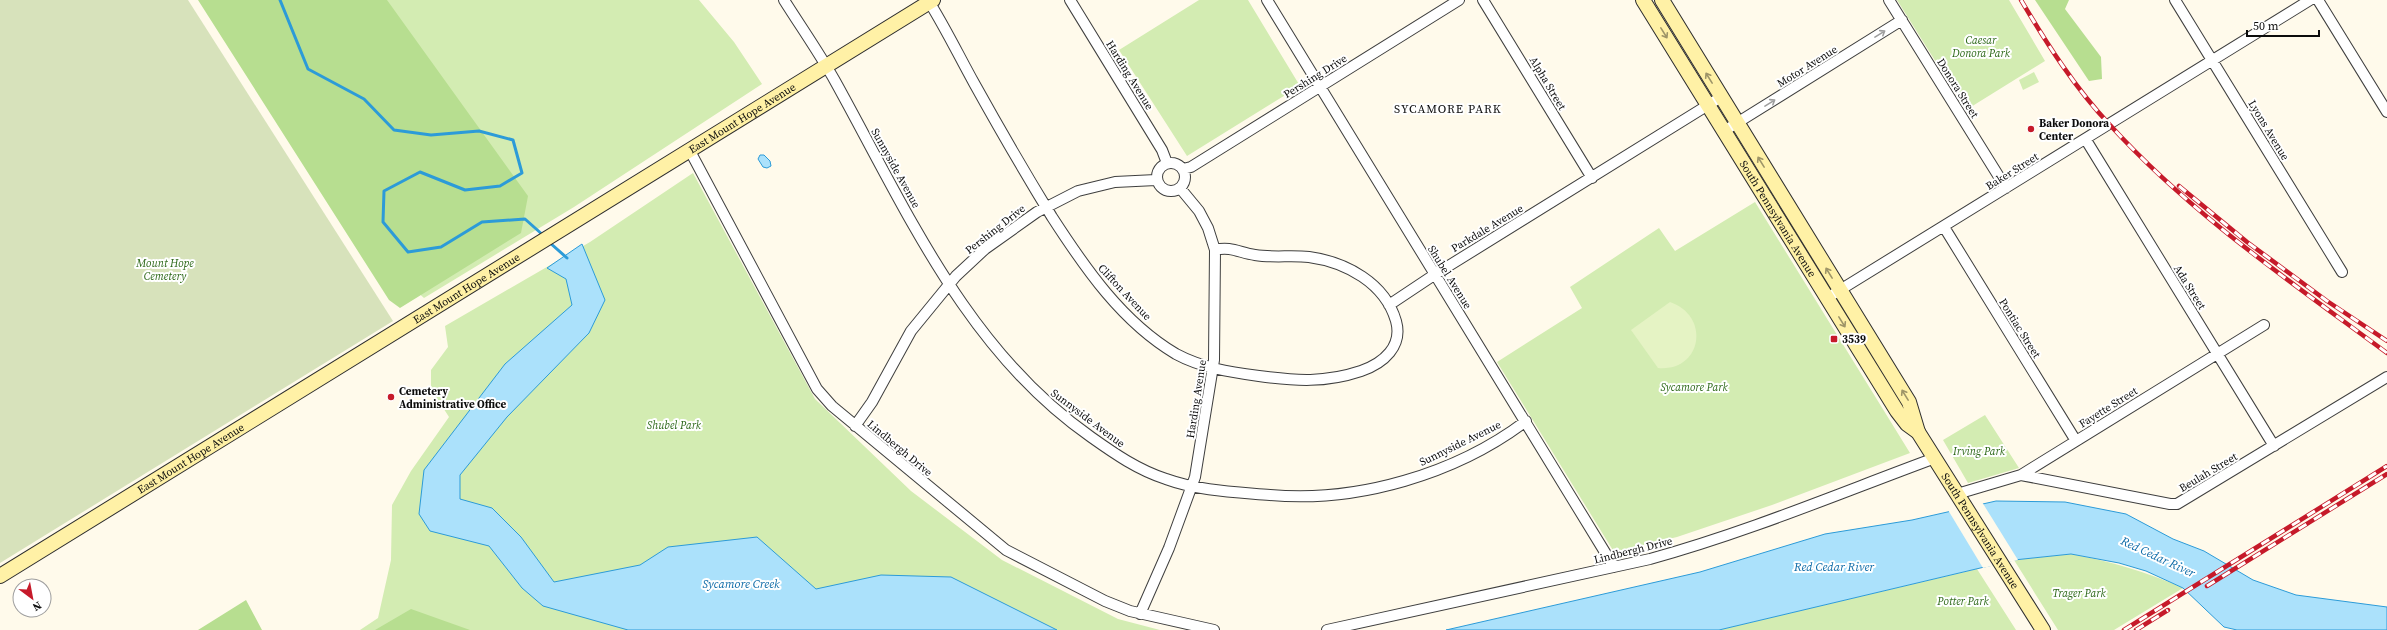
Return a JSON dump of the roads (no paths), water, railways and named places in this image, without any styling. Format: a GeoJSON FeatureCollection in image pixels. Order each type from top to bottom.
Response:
{"type":"FeatureCollection","features":[{"type":"Feature","properties":{"kind":"main road","name":"South Pennsylvania Avenue"},"geometry":{"type":"LineString","coordinates":[[1643,0],[1897,411],[1907,424],[1918,432]]}},
{"type":"Feature","properties":{"kind":"main road","name":"South Pennsylvania Avenue"},"geometry":{"type":"LineString","coordinates":[[1662,0],[1909,402],[1918,432],[2043,630]]}},
{"type":"Feature","properties":{"kind":"main road","name":"East Mount Hope Avenue"},"geometry":{"type":"LineString","coordinates":[[0,576],[826,67],[930,1]]}},
{"type":"Feature","properties":{"kind":"street","name":"Sunnyside Avenue"},"geometry":{"type":"LineString","coordinates":[[784,0],[826,67],[949,285],[1003,357],[1045,402],[1071,424],[1132,465],[1165,479],[1191,487],[1292,497],[1372,490],[1409,480],[1441,468],[1484,446],[1526,421]]}},
{"type":"Feature","properties":{"kind":"street","name":"Harding Avenue"},"geometry":{"type":"LineString","coordinates":[[1070,0],[1162,150],[1167,163]]}},
{"type":"Feature","properties":{"kind":"street","name":"Shubel Avenue"},"geometry":{"type":"LineString","coordinates":[[1267,0],[1614,567]]}},
{"type":"Feature","properties":{"kind":"street","name":"Pershing Drive"},"geometry":{"type":"LineString","coordinates":[[1183,169],[1191,167],[1459,0]]}},
{"type":"Feature","properties":{"kind":"street","name":"Alpha Street"},"geometry":{"type":"LineString","coordinates":[[1483,0],[1592,178]]}},
{"type":"Feature","properties":{"kind":"street","name":"Donora Street"},"geometry":{"type":"LineString","coordinates":[[1889,0],[2006,188]]}},
{"type":"Feature","properties":{"kind":"street","name":"Lyons Avenue"},"geometry":{"type":"LineString","coordinates":[[2175,0],[2342,272]]}},
{"type":"Feature","properties":{"kind":"street","name":"Baker Street"},"geometry":{"type":"LineString","coordinates":[[1827,298],[2086,140],[2310,0]]}},
{"type":"Feature","properties":{"kind":"street"},"geometry":{"type":"LineString","coordinates":[[2318,0],[2387,112]]}},
{"type":"Feature","properties":{"kind":"street","name":"Clifton Avenue"},"geometry":{"type":"LineString","coordinates":[[930,1],[1046,207],[1084,265],[1123,312],[1151,336],[1177,354],[1213,369],[1298,381],[1326,380],[1369,368],[1380,362],[1395,346],[1396,322],[1389,305]]}},
{"type":"Feature","properties":{"kind":"street","name":"Motor Avenue"},"geometry":{"type":"LineString","coordinates":[[1724,132],[1902,20]]}},
{"type":"Feature","properties":{"kind":"street","name":"Parkdale Avenue"},"geometry":{"type":"LineString","coordinates":[[1389,305],[1434,275],[1721,97]]}},
{"type":"Feature","properties":{"kind":"street","name":"Ada Street"},"geometry":{"type":"LineString","coordinates":[[2086,140],[2274,446]]}},
{"type":"Feature","properties":{"kind":"street","name":"Lindbergh Drive"},"geometry":{"type":"LineString","coordinates":[[690,151],[817,389],[832,406],[1006,550],[1105,601],[1140,614],[1214,630]]}},
{"type":"Feature","properties":{"kind":"street"},"geometry":{"type":"LineString","coordinates":[[1167,163],[1176,164],[1183,169],[1185,177],[1180,188],[1166,191],[1158,185],[1156,180],[1157,171],[1167,163]]}},
{"type":"Feature","properties":{"kind":"street","name":"Pershing Drive"},"geometry":{"type":"LineString","coordinates":[[855,426],[872,402],[911,331],[949,285],[985,249],[1046,207],[1078,191],[1115,182],[1156,180]]}},
{"type":"Feature","properties":{"kind":"street","name":"Harding Avenue"},"geometry":{"type":"LineString","coordinates":[[1140,614],[1170,548],[1191,487],[1200,449],[1213,369],[1215,250],[1208,228],[1199,210],[1180,188]]}},
{"type":"Feature","properties":{"kind":"street","name":"Pontiac Street"},"geometry":{"type":"LineString","coordinates":[[1944,227],[2076,441]]}},
{"type":"Feature","properties":{"kind":"street"},"geometry":{"type":"LineString","coordinates":[[1215,250],[1232,248],[1254,255],[1309,257],[1336,263],[1374,286],[1389,305]]}},
{"type":"Feature","properties":{"kind":"street","name":"Fayette Street"},"geometry":{"type":"LineString","coordinates":[[1960,499],[1974,487],[2020,475],[2264,325]]}},
{"type":"Feature","properties":{"kind":"street","name":"Beulah Street"},"geometry":{"type":"LineString","coordinates":[[2020,475],[2170,504],[2177,504],[2387,377]]}},
{"type":"Feature","properties":{"kind":"street","name":"Lindbergh Drive"},"geometry":{"type":"LineString","coordinates":[[1327,630],[1614,567],[1712,541],[1818,504],[1935,458]]}},
{"type":"Feature","properties":{"kind":"water"},"geometry":{"type":"Polygon","coordinates":[[[760,155],[764,155],[770,161],[771,166],[767,168],[763,167],[758,159],[760,155]]]}},
{"type":"Feature","properties":{"kind":"water","name":"Sycamore Creek"},"geometry":{"type":"Polygon","coordinates":[[[582,244],[605,300],[589,333],[507,417],[460,475],[460,499],[492,508],[521,537],[554,582],[640,565],[668,547],[757,537],[816,589],[881,575],[951,577],[1057,630],[628,630],[543,606],[522,588],[489,546],[430,531],[419,514],[424,470],[505,364],[572,305],[566,279],[547,268],[582,244]]]}},
{"type":"Feature","properties":{"kind":"water","name":"Red Cedar River"},"geometry":{"type":"Polygon","coordinates":[[[1996,501],[2065,502],[2126,514],[2173,539],[2204,551],[2253,580],[2296,595],[2387,607],[2387,630],[2237,630],[2224,627],[2183,588],[2146,571],[2119,563],[2071,554],[2014,560],[1719,630],[1446,630],[1700,572],[1825,534],[1912,520],[1996,501]]]}},
{"type":"Feature","properties":{"kind":"waterway","name":"Sycamore Creek"},"geometry":{"type":"LineString","coordinates":[[280,0],[308,69],[364,99],[394,130],[431,135],[479,131],[513,140],[522,173],[500,186],[465,190],[420,172],[384,191],[383,222],[408,252],[441,247],[482,222],[525,219],[544,236]]}},
{"type":"Feature","properties":{"kind":"waterway","name":"Sycamore Creek"},"geometry":{"type":"LineString","coordinates":[[549,242],[567,258]]}},
{"type":"Feature","properties":{"kind":"railway"},"geometry":{"type":"LineString","coordinates":[[2021,0],[2051,49],[2073,81],[2097,111],[2141,157],[2208,218],[2243,246],[2387,353]]}},
{"type":"Feature","properties":{"kind":"railway"},"geometry":{"type":"LineString","coordinates":[[2179,186],[2247,242],[2327,301],[2387,341]]}},
{"type":"Feature","properties":{"kind":"railway"},"geometry":{"type":"LineString","coordinates":[[2124,630],[2387,466]]}},
{"type":"Feature","properties":{"kind":"railway"},"geometry":{"type":"LineString","coordinates":[[2207,586],[2387,474]]}},
{"type":"Feature","properties":{"kind":"railway"},"geometry":{"type":"LineString","coordinates":[[2136,630],[2168,610]]}},
{"type":"Feature","properties":{"kind":"place","name":"Baker Donora Center"},"geometry":{"type":"Point","coordinates":[2031,129]}},
{"type":"Feature","properties":{"kind":"place","name":"3539"},"geometry":{"type":"Point","coordinates":[1834,339]}},
{"type":"Feature","properties":{"kind":"place","name":"Cemetery Administrative Office"},"geometry":{"type":"Point","coordinates":[391,397]}},
{"type":"Feature","properties":{"kind":"district","name":"SYCAMORE PARK"},"geometry":{"type":"Point","coordinates":[1448,109]}},
{"type":"Feature","properties":{"kind":"park label","name":"Caesar Donora Park"},"geometry":{"type":"Point","coordinates":[1981,46]}},
{"type":"Feature","properties":{"kind":"park label","name":"Mount Hope Cemetery"},"geometry":{"type":"Point","coordinates":[165,269]}},
{"type":"Feature","properties":{"kind":"park label","name":"Sycamore Park"},"geometry":{"type":"Point","coordinates":[1694,387]}},
{"type":"Feature","properties":{"kind":"park label","name":"Shubel Park"},"geometry":{"type":"Point","coordinates":[674,425]}},
{"type":"Feature","properties":{"kind":"park label","name":"Irving Park"},"geometry":{"type":"Point","coordinates":[1979,451]}},
{"type":"Feature","properties":{"kind":"park label","name":"Trager Park"},"geometry":{"type":"Point","coordinates":[2079,593]}},
{"type":"Feature","properties":{"kind":"park label","name":"Potter Park"},"geometry":{"type":"Point","coordinates":[1963,601]}}]}
